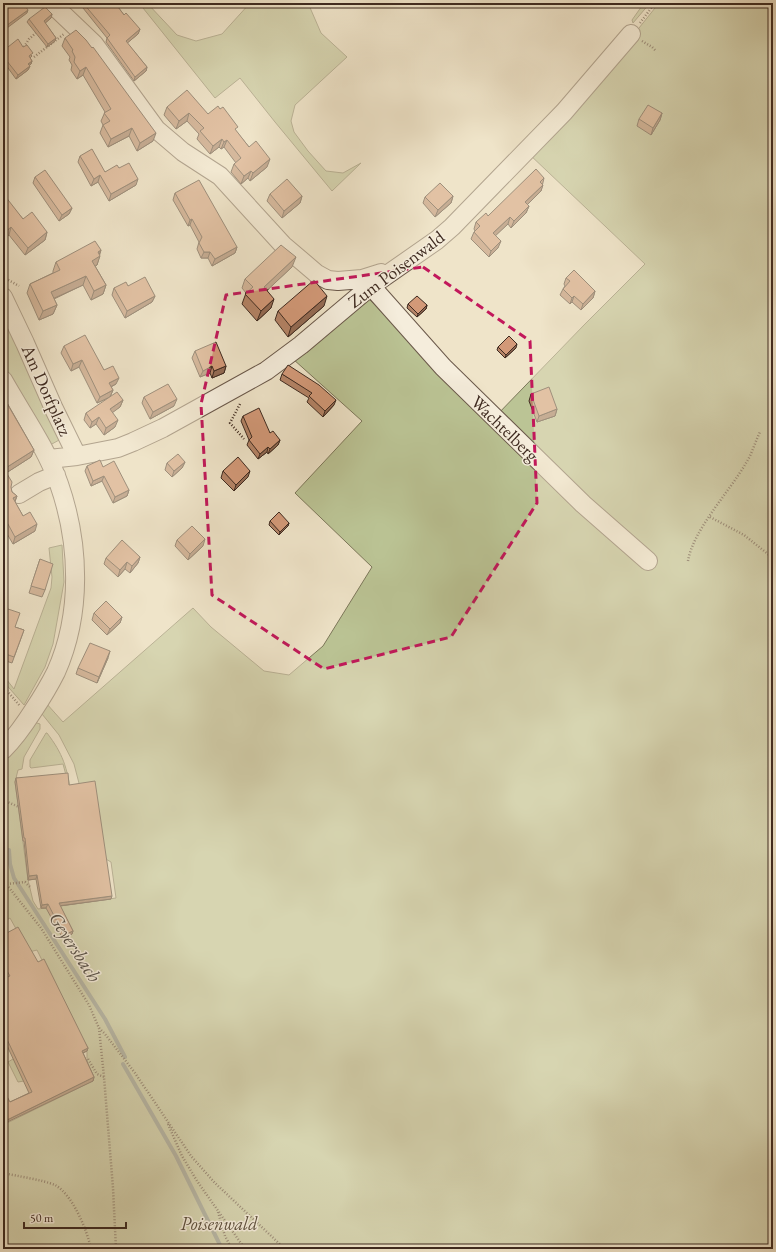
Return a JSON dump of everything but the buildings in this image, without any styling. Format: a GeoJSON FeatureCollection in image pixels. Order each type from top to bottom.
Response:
{"type":"FeatureCollection","features":[{"type":"Feature","properties":{"kind":"street"},"geometry":{"type":"LineString","coordinates":[[51,3],[94,44],[156,129],[183,152],[220,176],[283,244],[317,274],[328,280],[338,281],[362,279],[396,266]]}},
{"type":"Feature","properties":{"kind":"street","name":"Zum Poisenwald"},"geometry":{"type":"LineString","coordinates":[[78,456],[118,448],[163,428],[266,371],[289,355],[370,286],[396,266],[437,240],[452,226],[564,112],[631,34]]}},
{"type":"Feature","properties":{"kind":"street","name":"Wachtelberg"},"geometry":{"type":"LineString","coordinates":[[370,286],[449,372],[583,504],[648,561]]}},
{"type":"Feature","properties":{"kind":"street","name":"Am Dorfplatz"},"geometry":{"type":"LineString","coordinates":[[3,297],[54,409],[78,456],[49,459]]}},
{"type":"Feature","properties":{"kind":"street","name":"Am Dorfplatz"},"geometry":{"type":"LineString","coordinates":[[3,380],[49,459],[56,476],[66,507],[71,531],[76,580],[69,631],[62,655],[46,691],[30,717],[3,750]]}},
{"type":"Feature","properties":{"kind":"street"},"geometry":{"type":"LineString","coordinates":[[19,494],[39,482],[56,476]]}},
{"type":"Feature","properties":{"kind":"path"},"geometry":{"type":"LineString","coordinates":[[631,34],[655,3]]}},
{"type":"Feature","properties":{"kind":"path"},"geometry":{"type":"LineString","coordinates":[[24,46],[29,39],[40,30]]}},
{"type":"Feature","properties":{"kind":"path"},"geometry":{"type":"LineString","coordinates":[[34,57],[70,30]]}},
{"type":"Feature","properties":{"kind":"path"},"geometry":{"type":"LineString","coordinates":[[3,277],[18,286]]}},
{"type":"Feature","properties":{"kind":"path"},"geometry":{"type":"LineString","coordinates":[[244,439],[230,423],[235,411],[252,385],[252,379]]}},
{"type":"Feature","properties":{"kind":"path"},"geometry":{"type":"LineString","coordinates":[[688,561],[690,550],[710,517],[747,463],[760,432]]}},
{"type":"Feature","properties":{"kind":"path"},"geometry":{"type":"LineString","coordinates":[[710,517],[744,535],[773,558]]}},
{"type":"Feature","properties":{"kind":"path"},"geometry":{"type":"LineString","coordinates":[[3,686],[24,710]]}},
{"type":"Feature","properties":{"kind":"path"},"geometry":{"type":"LineString","coordinates":[[3,800],[19,807],[21,812]]}},
{"type":"Feature","properties":{"kind":"path"},"geometry":{"type":"LineString","coordinates":[[3,880],[41,928],[89,1005],[99,1028],[113,1188],[116,1249]]}},
{"type":"Feature","properties":{"kind":"path"},"geometry":{"type":"LineString","coordinates":[[7,884],[26,882],[31,888]]}},
{"type":"Feature","properties":{"kind":"path"},"geometry":{"type":"LineString","coordinates":[[99,1028],[135,1074],[196,1161],[215,1183],[285,1249]]}},
{"type":"Feature","properties":{"kind":"path"},"geometry":{"type":"LineString","coordinates":[[88,1059],[97,1074],[104,1077]]}},
{"type":"Feature","properties":{"kind":"path"},"geometry":{"type":"LineString","coordinates":[[166,1118],[182,1156],[197,1181],[245,1249]]}},
{"type":"Feature","properties":{"kind":"path"},"geometry":{"type":"LineString","coordinates":[[3,1173],[53,1184],[61,1189],[66,1194],[82,1220],[91,1249]]}},
{"type":"Feature","properties":{"kind":"path"},"geometry":{"type":"LineString","coordinates":[[217,1210],[225,1236],[232,1249]]}},
{"type":"Feature","properties":{"kind":"highlighted area"},"geometry":{"type":"Polygon","coordinates":[[[423,267],[530,341],[537,503],[451,637],[324,669],[212,595],[201,404],[226,295],[423,267]]]}},
{"type":"Feature","properties":{"kind":"green space"},"geometry":{"type":"Polygon","coordinates":[[[139,3],[147,3],[177,35],[196,41],[222,34],[250,3],[308,3],[321,33],[347,57],[295,105],[291,121],[294,132],[308,151],[326,171],[343,173],[361,163],[332,191],[240,78],[215,98],[139,3]]]}},
{"type":"Feature","properties":{"kind":"green space"},"geometry":{"type":"Polygon","coordinates":[[[644,3],[650,3],[633,23],[632,20],[644,3]]]}},
{"type":"Feature","properties":{"kind":"green space","name":"Poisenwald"},"geometry":{"type":"Polygon","coordinates":[[[659,3],[773,3],[773,1249],[3,1249],[3,1125],[93,1081],[87,1068],[87,1051],[37,950],[29,952],[10,918],[3,922],[3,803],[8,756],[34,722],[40,724],[40,729],[24,757],[22,769],[18,770],[15,782],[28,880],[33,901],[38,909],[116,898],[111,862],[104,858],[80,787],[74,764],[59,735],[41,711],[46,703],[63,722],[193,608],[211,627],[264,671],[289,675],[323,646],[372,567],[295,493],[362,421],[293,359],[369,299],[423,354],[495,417],[645,264],[528,153],[632,39],[659,3]]]}},
{"type":"Feature","properties":{"kind":"green space"},"geometry":{"type":"Polygon","coordinates":[[[8,329],[13,331],[61,439],[50,445],[44,439],[3,366],[3,330],[8,329]]]}},
{"type":"Feature","properties":{"kind":"green space"},"geometry":{"type":"Polygon","coordinates":[[[62,545],[64,582],[53,644],[45,667],[24,705],[3,681],[3,675],[14,689],[51,588],[52,577],[49,548],[62,545]]]}},
{"type":"Feature","properties":{"kind":"green space"},"geometry":{"type":"Polygon","coordinates":[[[46,733],[61,754],[64,761],[71,794],[63,764],[30,767],[30,760],[46,733]]]}},
{"type":"Feature","properties":{"kind":"green space"},"geometry":{"type":"Polygon","coordinates":[[[13,1059],[24,1081],[18,1082],[8,1062],[13,1059]]]}},
{"type":"Feature","properties":{"kind":"waterway","name":"Geyersbach"},"geometry":{"type":"LineString","coordinates":[[9,850],[10,864],[14,878],[105,1019],[125,1057]]}},
{"type":"Feature","properties":{"kind":"waterway","name":"Geyersbach"},"geometry":{"type":"LineString","coordinates":[[123,1064],[176,1156],[222,1249]]}}]}
